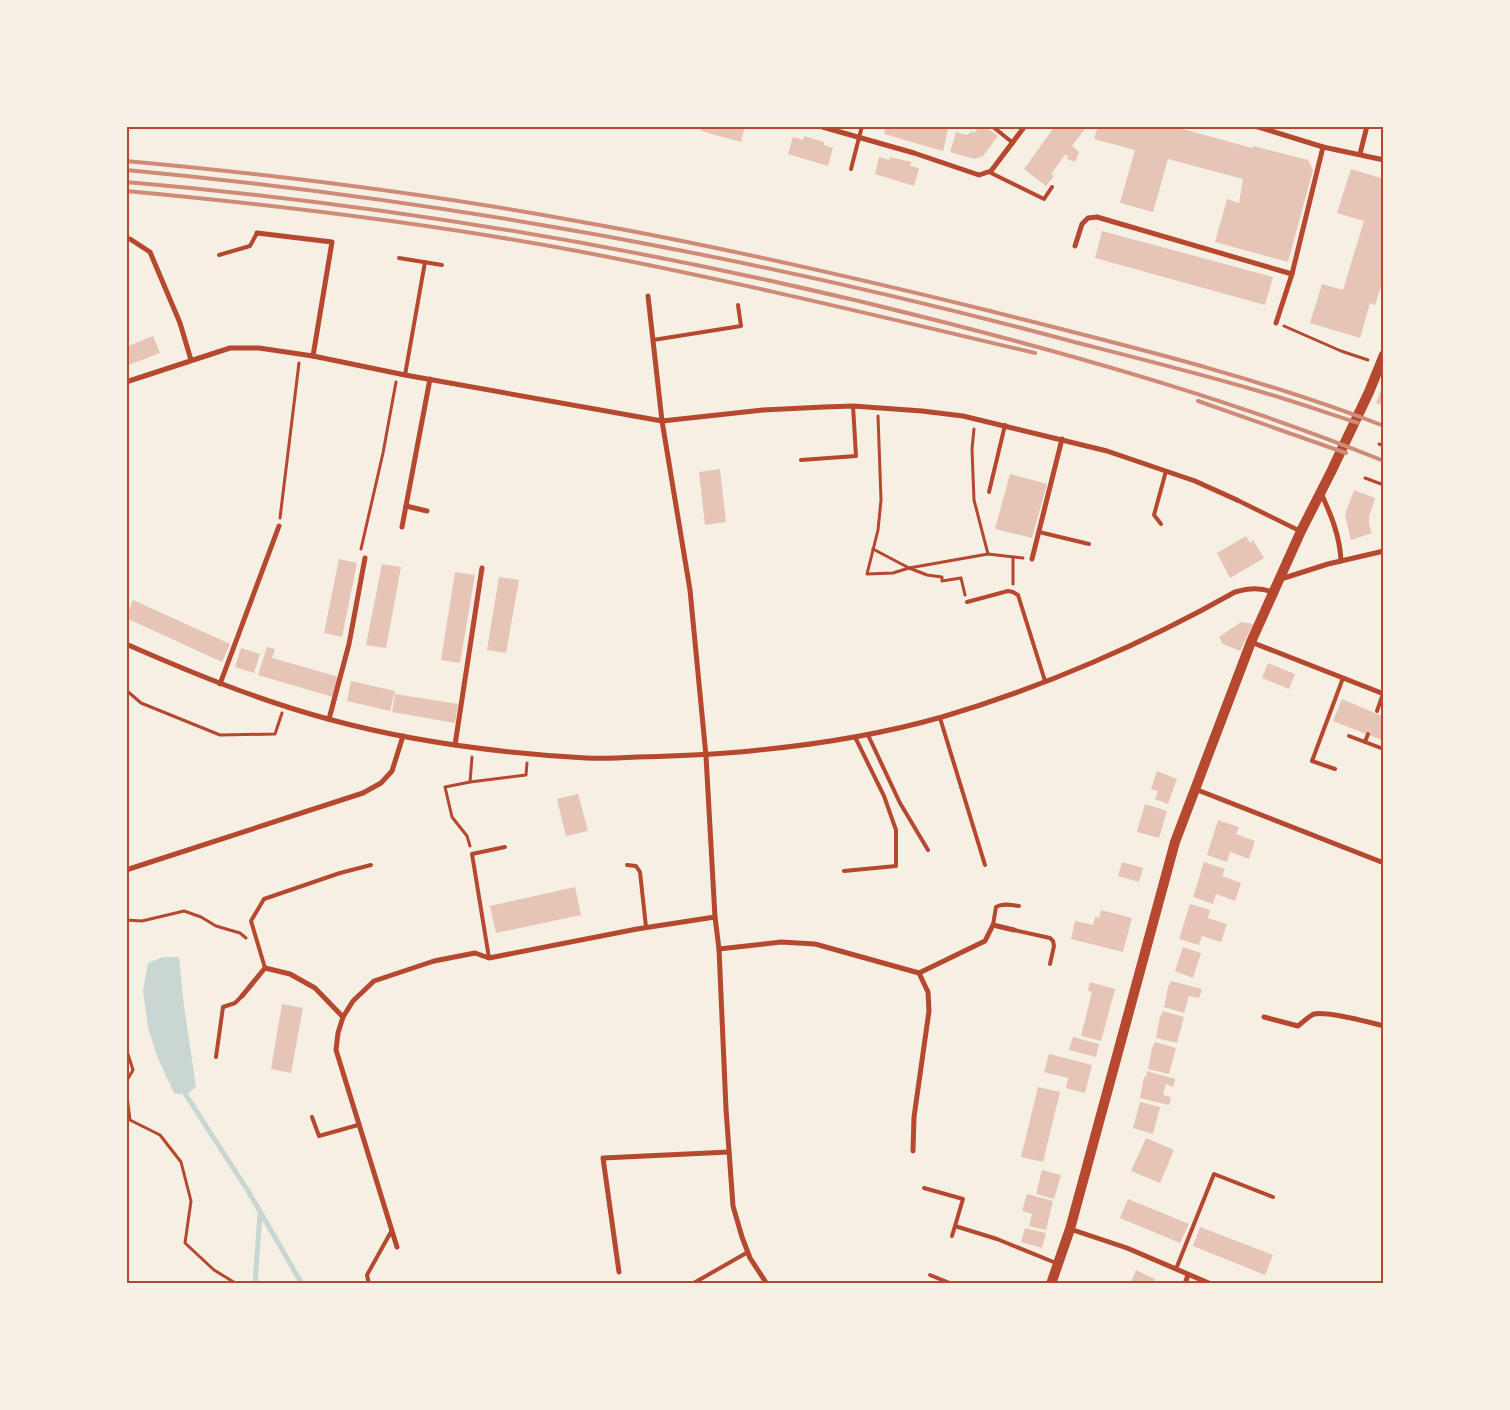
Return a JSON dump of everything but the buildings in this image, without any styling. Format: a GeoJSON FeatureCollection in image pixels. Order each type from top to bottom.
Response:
{"type":"FeatureCollection","features":[{"type":"Feature","properties":{"kind":"main road"},"geometry":{"type":"LineString","coordinates":[[1051,1284],[1070,1229],[1176,842],[1251,642],[1382,360]]}},
{"type":"Feature","properties":{"kind":"street"},"geometry":{"type":"LineString","coordinates":[[818,126],[914,153],[972,174],[980,175],[989,172],[995,166],[1025,126]]}},
{"type":"Feature","properties":{"kind":"street"},"geometry":{"type":"LineString","coordinates":[[1255,126],[1323,147],[1384,160]]}},
{"type":"Feature","properties":{"kind":"street"},"geometry":{"type":"LineString","coordinates":[[1360,154],[1367,126]]}},
{"type":"Feature","properties":{"kind":"street"},"geometry":{"type":"LineString","coordinates":[[1276,323],[1292,274],[1323,147]]}},
{"type":"Feature","properties":{"kind":"street"},"geometry":{"type":"LineString","coordinates":[[1075,246],[1082,224],[1088,218],[1097,218],[1292,274]]}},
{"type":"Feature","properties":{"kind":"street"},"geometry":{"type":"LineString","coordinates":[[257,233],[332,242],[313,356]]}},
{"type":"Feature","properties":{"kind":"street"},"geometry":{"type":"LineString","coordinates":[[126,239],[130,239],[150,252],[180,323],[191,360]]}},
{"type":"Feature","properties":{"kind":"street"},"geometry":{"type":"LineString","coordinates":[[648,296],[662,422],[690,590],[706,756],[715,917],[720,949],[732,1206],[748,1252],[766,1284]]}},
{"type":"Feature","properties":{"kind":"street"},"geometry":{"type":"LineString","coordinates":[[126,382],[230,348],[260,348],[313,356],[397,374],[662,422],[763,410],[854,406],[922,411],[1005,425],[1107,450],[1166,471],[1237,500],[1301,531]]}},
{"type":"Feature","properties":{"kind":"street"},"geometry":{"type":"LineString","coordinates":[[402,527],[430,379]]}},
{"type":"Feature","properties":{"kind":"street"},"geometry":{"type":"LineString","coordinates":[[1032,560],[1062,440]]}},
{"type":"Feature","properties":{"kind":"street"},"geometry":{"type":"LineString","coordinates":[[1321,492],[1335,525],[1342,561]]}},
{"type":"Feature","properties":{"kind":"street"},"geometry":{"type":"LineString","coordinates":[[406,506],[427,511]]}},
{"type":"Feature","properties":{"kind":"street"},"geometry":{"type":"LineString","coordinates":[[220,684],[279,526]]}},
{"type":"Feature","properties":{"kind":"street"},"geometry":{"type":"LineString","coordinates":[[1281,579],[1307,569],[1384,551]]}},
{"type":"Feature","properties":{"kind":"street"},"geometry":{"type":"LineString","coordinates":[[329,719],[349,644],[365,558]]}},
{"type":"Feature","properties":{"kind":"street"},"geometry":{"type":"LineString","coordinates":[[455,745],[482,568]]}},
{"type":"Feature","properties":{"kind":"street"},"geometry":{"type":"LineString","coordinates":[[126,644],[220,684],[285,706],[329,719],[403,736],[455,745],[588,758],[706,756],[816,744],[868,735],[940,718],[1045,682],[1109,655],[1235,592],[1250,588],[1267,589],[1274,593]]}},
{"type":"Feature","properties":{"kind":"street"},"geometry":{"type":"LineString","coordinates":[[1251,642],[1384,694]]}},
{"type":"Feature","properties":{"kind":"street"},"geometry":{"type":"LineString","coordinates":[[126,870],[363,793],[381,783],[392,771],[403,736]]}},
{"type":"Feature","properties":{"kind":"street"},"geometry":{"type":"LineString","coordinates":[[1195,789],[1384,863]]}},
{"type":"Feature","properties":{"kind":"street"},"geometry":{"type":"LineString","coordinates":[[397,1247],[336,1050],[338,1033],[343,1017],[353,1001],[374,981],[434,962],[475,953],[489,958],[646,927],[715,917]]}},
{"type":"Feature","properties":{"kind":"street"},"geometry":{"type":"LineString","coordinates":[[720,949],[781,942],[814,944],[919,973],[985,941],[993,925],[1014,930]]}},
{"type":"Feature","properties":{"kind":"street"},"geometry":{"type":"LineString","coordinates":[[242,996],[265,968],[290,974],[315,988],[343,1017]]}},
{"type":"Feature","properties":{"kind":"street"},"geometry":{"type":"LineString","coordinates":[[913,1151],[914,1117],[929,1011],[928,992],[919,973]]}},
{"type":"Feature","properties":{"kind":"street"},"geometry":{"type":"LineString","coordinates":[[1264,1017],[1298,1026],[1313,1014],[1333,1015],[1360,1019],[1384,1026]]}},
{"type":"Feature","properties":{"kind":"street"},"geometry":{"type":"LineString","coordinates":[[619,1272],[603,1158],[656,1157],[729,1152]]}},
{"type":"Feature","properties":{"kind":"street"},"geometry":{"type":"LineString","coordinates":[[1070,1229],[1127,1248],[1211,1284]]}},
{"type":"Feature","properties":{"kind":"street"},"geometry":{"type":"LineString","coordinates":[[1185,1284],[1188,1274]]}},
{"type":"Feature","properties":{"kind":"lane"},"geometry":{"type":"LineString","coordinates":[[851,169],[862,126]]}},
{"type":"Feature","properties":{"kind":"lane"},"geometry":{"type":"LineString","coordinates":[[992,126],[1013,143]]}},
{"type":"Feature","properties":{"kind":"lane"},"geometry":{"type":"LineString","coordinates":[[989,172],[1044,199],[1052,188]]}},
{"type":"Feature","properties":{"kind":"lane"},"geometry":{"type":"LineString","coordinates":[[219,255],[250,246],[257,233]]}},
{"type":"Feature","properties":{"kind":"lane"},"geometry":{"type":"LineString","coordinates":[[399,258],[442,265]]}},
{"type":"Feature","properties":{"kind":"lane"},"geometry":{"type":"LineString","coordinates":[[405,375],[425,262]]}},
{"type":"Feature","properties":{"kind":"lane"},"geometry":{"type":"LineString","coordinates":[[653,340],[741,326],[738,305]]}},
{"type":"Feature","properties":{"kind":"lane"},"geometry":{"type":"LineString","coordinates":[[801,460],[856,456],[854,406]]}},
{"type":"Feature","properties":{"kind":"lane"},"geometry":{"type":"LineString","coordinates":[[989,492],[1005,425]]}},
{"type":"Feature","properties":{"kind":"lane"},"geometry":{"type":"LineString","coordinates":[[1161,524],[1154,515],[1166,471]]}},
{"type":"Feature","properties":{"kind":"lane"},"geometry":{"type":"LineString","coordinates":[[1039,532],[1088,544]]}},
{"type":"Feature","properties":{"kind":"lane"},"geometry":{"type":"LineString","coordinates":[[967,602],[1008,591],[1018,595],[1045,682]]}},
{"type":"Feature","properties":{"kind":"lane"},"geometry":{"type":"LineString","coordinates":[[1335,769],[1312,761],[1343,678]]}},
{"type":"Feature","properties":{"kind":"lane"},"geometry":{"type":"LineString","coordinates":[[1377,711],[1384,694]]}},
{"type":"Feature","properties":{"kind":"lane"},"geometry":{"type":"LineString","coordinates":[[940,718],[985,865]]}},
{"type":"Feature","properties":{"kind":"lane"},"geometry":{"type":"LineString","coordinates":[[1365,742],[1368,734]]}},
{"type":"Feature","properties":{"kind":"lane"},"geometry":{"type":"LineString","coordinates":[[868,735],[900,803],[928,850]]}},
{"type":"Feature","properties":{"kind":"lane"},"geometry":{"type":"LineString","coordinates":[[1349,736],[1381,748]]}},
{"type":"Feature","properties":{"kind":"lane"},"geometry":{"type":"LineString","coordinates":[[844,871],[896,866],[896,830],[884,796],[855,737]]}},
{"type":"Feature","properties":{"kind":"lane"},"geometry":{"type":"LineString","coordinates":[[489,958],[472,854],[505,847]]}},
{"type":"Feature","properties":{"kind":"lane"},"geometry":{"type":"LineString","coordinates":[[265,968],[251,921],[264,899],[340,873],[371,865]]}},
{"type":"Feature","properties":{"kind":"lane"},"geometry":{"type":"LineString","coordinates":[[627,865],[636,866],[640,872],[646,927]]}},
{"type":"Feature","properties":{"kind":"lane"},"geometry":{"type":"LineString","coordinates":[[993,925],[996,907],[1008,904],[1019,906]]}},
{"type":"Feature","properties":{"kind":"lane"},"geometry":{"type":"LineString","coordinates":[[1014,930],[1050,938],[1054,941],[1050,964]]}},
{"type":"Feature","properties":{"kind":"lane"},"geometry":{"type":"LineString","coordinates":[[216,1057],[223,1007],[235,1003],[242,996]]}},
{"type":"Feature","properties":{"kind":"lane"},"geometry":{"type":"LineString","coordinates":[[312,1117],[318,1136],[358,1125]]}},
{"type":"Feature","properties":{"kind":"lane"},"geometry":{"type":"LineString","coordinates":[[1176,1269],[1214,1174],[1273,1197]]}},
{"type":"Feature","properties":{"kind":"lane"},"geometry":{"type":"LineString","coordinates":[[924,1188],[963,1199],[952,1236]]}},
{"type":"Feature","properties":{"kind":"lane"},"geometry":{"type":"LineString","coordinates":[[955,1226],[997,1239],[1058,1264]]}},
{"type":"Feature","properties":{"kind":"lane"},"geometry":{"type":"LineString","coordinates":[[369,1284],[367,1275],[392,1230]]}},
{"type":"Feature","properties":{"kind":"lane"},"geometry":{"type":"LineString","coordinates":[[692,1284],[748,1252]]}},
{"type":"Feature","properties":{"kind":"lane"},"geometry":{"type":"LineString","coordinates":[[930,1275],[952,1284]]}},
{"type":"Feature","properties":{"kind":"path"},"geometry":{"type":"LineString","coordinates":[[1276,323],[1341,351],[1382,360]]}},
{"type":"Feature","properties":{"kind":"path"},"geometry":{"type":"LineString","coordinates":[[279,526],[300,355]]}},
{"type":"Feature","properties":{"kind":"path"},"geometry":{"type":"LineString","coordinates":[[365,558],[360,554],[360,551],[384,453],[397,374]]}},
{"type":"Feature","properties":{"kind":"path"},"geometry":{"type":"LineString","coordinates":[[878,408],[881,500],[878,530],[867,574],[893,573],[909,568],[988,554],[1032,560]]}},
{"type":"Feature","properties":{"kind":"path"},"geometry":{"type":"LineString","coordinates":[[976,419],[972,449],[974,500],[988,554]]}},
{"type":"Feature","properties":{"kind":"path"},"geometry":{"type":"LineString","coordinates":[[1379,444],[1384,446]]}},
{"type":"Feature","properties":{"kind":"path"},"geometry":{"type":"LineString","coordinates":[[1365,478],[1384,485]]}},
{"type":"Feature","properties":{"kind":"path"},"geometry":{"type":"LineString","coordinates":[[873,549],[909,568],[927,575],[942,577],[942,581],[961,578],[967,602]]}},
{"type":"Feature","properties":{"kind":"path"},"geometry":{"type":"LineString","coordinates":[[1013,557],[1013,592]]}},
{"type":"Feature","properties":{"kind":"path"},"geometry":{"type":"LineString","coordinates":[[126,690],[141,702],[220,735],[275,734],[285,706]]}},
{"type":"Feature","properties":{"kind":"path"},"geometry":{"type":"LineString","coordinates":[[470,782],[473,747]]}},
{"type":"Feature","properties":{"kind":"path"},"geometry":{"type":"LineString","coordinates":[[472,854],[467,836],[452,817],[445,787],[470,782],[526,776],[528,753]]}},
{"type":"Feature","properties":{"kind":"path"},"geometry":{"type":"LineString","coordinates":[[126,920],[142,921],[184,911],[201,917],[216,926],[240,932],[259,950]]}},
{"type":"Feature","properties":{"kind":"path"},"geometry":{"type":"LineString","coordinates":[[126,1048],[133,1070],[126,1082]]}},
{"type":"Feature","properties":{"kind":"path"},"geometry":{"type":"LineString","coordinates":[[126,1088],[130,1120],[160,1135],[180,1162],[190,1201],[185,1243],[214,1270],[237,1284]]}},
{"type":"Feature","properties":{"kind":"shaded area"},"geometry":{"type":"Polygon","coordinates":[[[163,957],[179,957],[196,1087],[186,1095],[174,1093],[157,1056],[148,1027],[143,991],[148,963],[163,957]]]}},
{"type":"Feature","properties":{"kind":"waterway"},"geometry":{"type":"LineString","coordinates":[[186,1095],[248,1191],[302,1284]]}},
{"type":"Feature","properties":{"kind":"waterway"},"geometry":{"type":"LineString","coordinates":[[255,1284],[260,1214]]}},
{"type":"Feature","properties":{"kind":"railway"},"geometry":{"type":"LineString","coordinates":[[126,161],[241,172],[412,194],[633,231],[734,252],[936,298],[1137,348],[1237,376],[1384,426]]}},
{"type":"Feature","properties":{"kind":"railway"},"geometry":{"type":"LineString","coordinates":[[126,170],[367,198],[606,236],[725,259],[961,313],[1145,360],[1268,394],[1358,423]]}},
{"type":"Feature","properties":{"kind":"railway"},"geometry":{"type":"LineString","coordinates":[[126,182],[334,204],[438,219],[542,236],[747,276],[951,324],[1061,353],[1170,385],[1278,421],[1384,461]]}},
{"type":"Feature","properties":{"kind":"railway"},"geometry":{"type":"LineString","coordinates":[[126,191],[352,216],[521,241],[635,262],[1035,353]]}},
{"type":"Feature","properties":{"kind":"railway"},"geometry":{"type":"LineString","coordinates":[[1198,401],[1346,453]]}}]}
